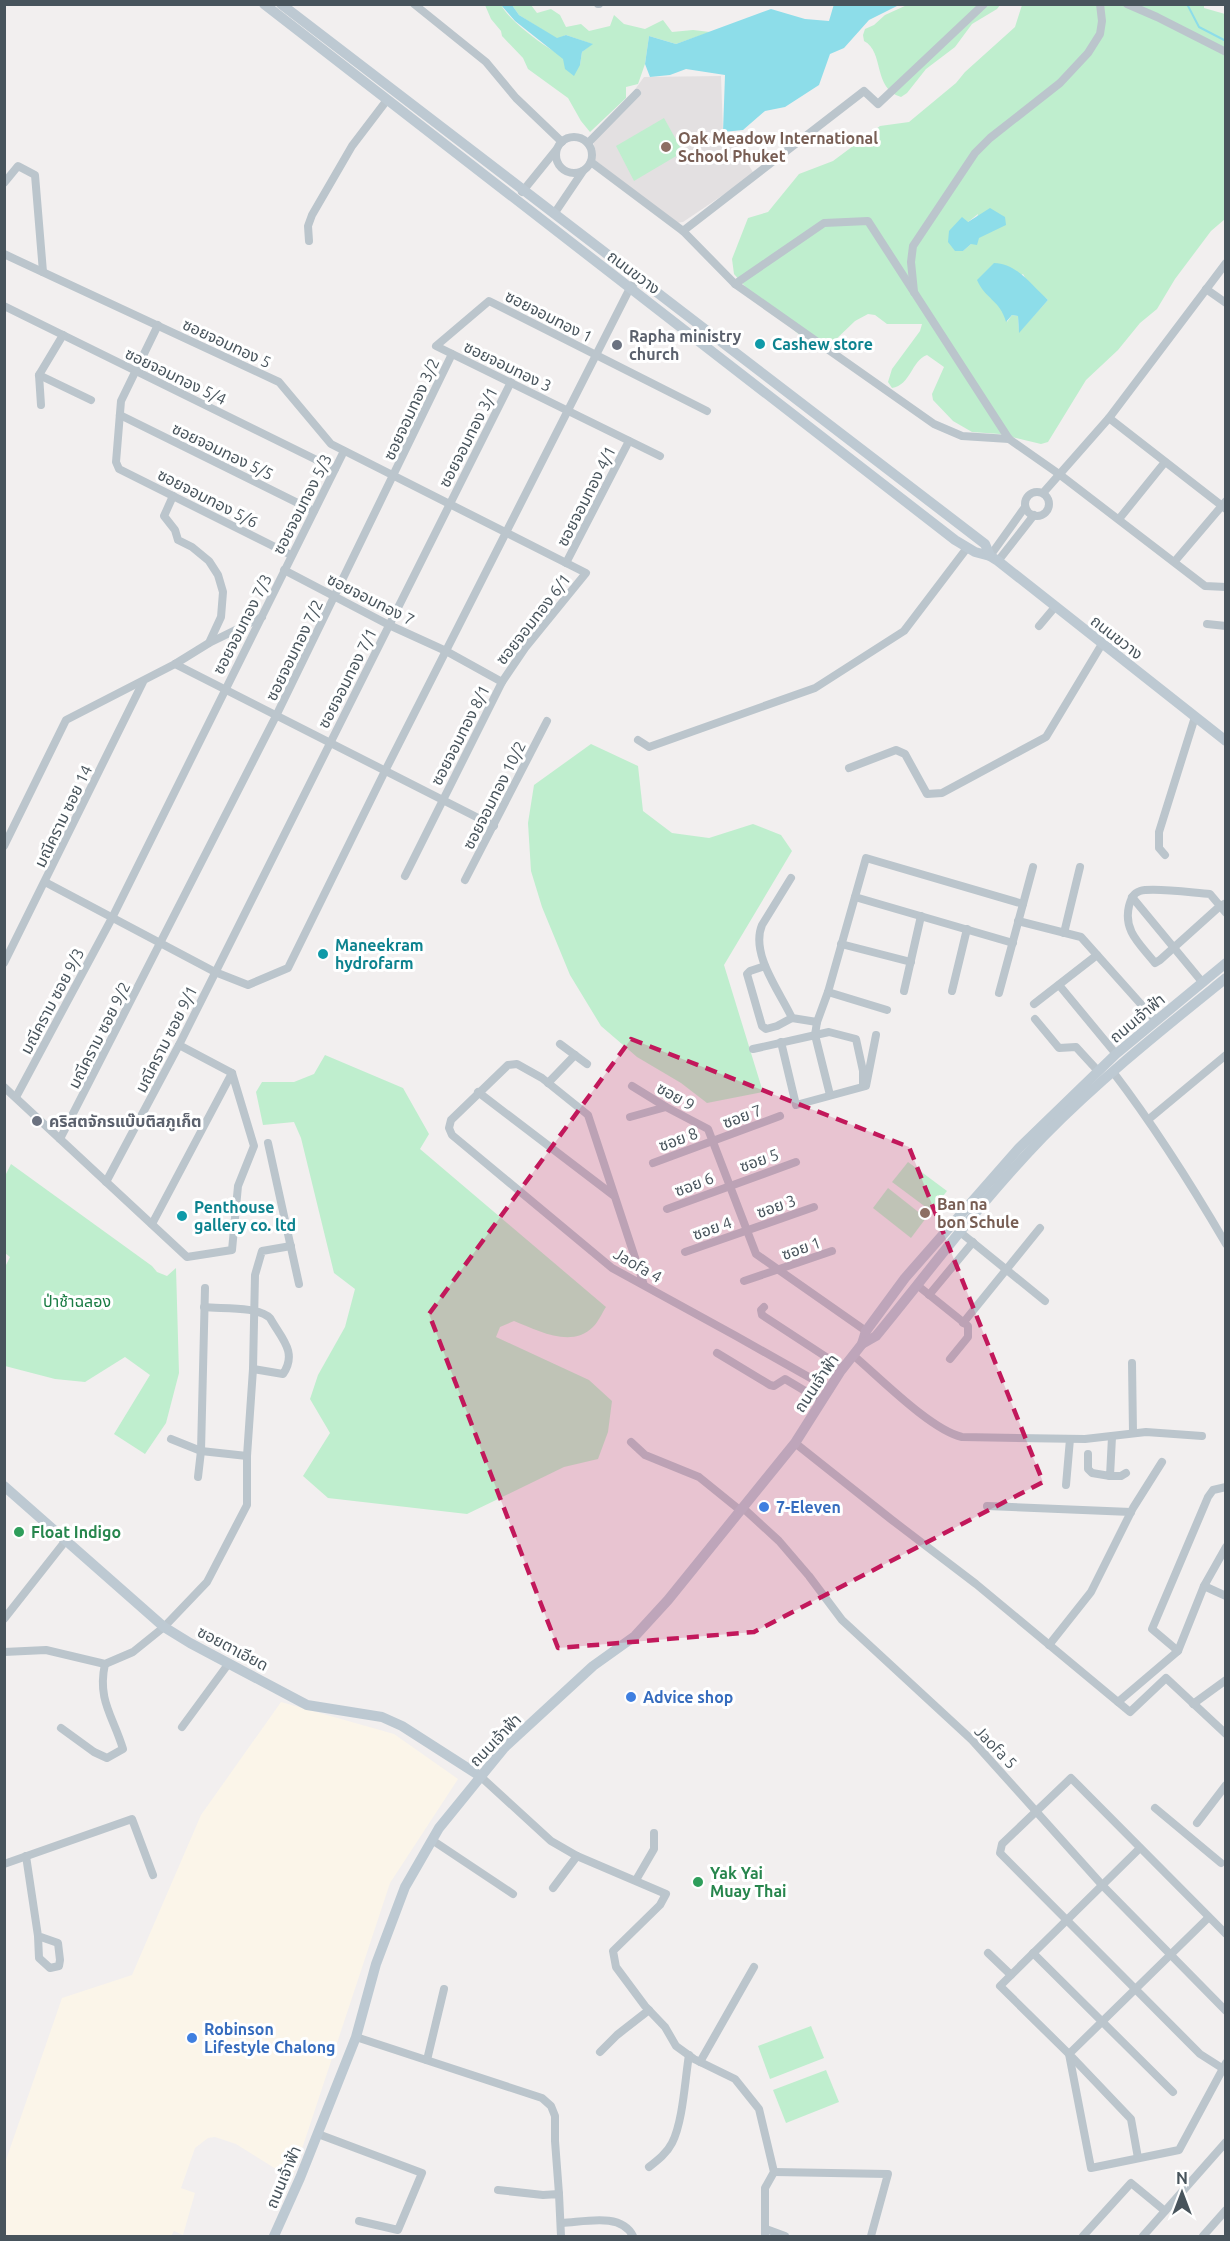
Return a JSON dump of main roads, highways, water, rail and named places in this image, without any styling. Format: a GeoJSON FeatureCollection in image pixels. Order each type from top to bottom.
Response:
{"type":"FeatureCollection","features":[{"type":"Feature","properties":{"kind":"main road","name":"ถนนขวาง"},"geometry":{"type":"LineString","coordinates":[[264,4],[524,190],[985,544],[994,559]]}},
{"type":"Feature","properties":{"kind":"main road","name":"ถนนขวาง"},"geometry":{"type":"LineString","coordinates":[[287,6],[363,74],[387,100],[955,540],[975,552],[994,559],[1226,741]]}},
{"type":"Feature","properties":{"kind":"main road"},"geometry":{"type":"LineString","coordinates":[[728,364],[738,354]]}},
{"type":"Feature","properties":{"kind":"main road"},"geometry":{"type":"LineString","coordinates":[[854,460],[863,450]]}},
{"type":"Feature","properties":{"kind":"main road","name":"ถนนเจ้าฟ้า"},"geometry":{"type":"LineString","coordinates":[[862,1344],[866,1331],[904,1278],[1019,1148],[1116,1054],[1226,963]]}},
{"type":"Feature","properties":{"kind":"main road","name":"ถนนเจ้าฟ้า"},"geometry":{"type":"LineString","coordinates":[[274,2236],[318,2134],[356,2037],[376,1965],[405,1887],[439,1828],[504,1748],[593,1666],[635,1636],[795,1443],[853,1355],[862,1344],[876,1336],[960,1232],[1042,1138],[1092,1089],[1226,978]]}},
{"type":"Feature","properties":{"kind":"main road","name":"ซอยตาเอียด"},"geometry":{"type":"LineString","coordinates":[[4,1486],[67,1539],[164,1627],[307,1705],[382,1717],[402,1726],[480,1776]]}},
{"type":"Feature","properties":{"kind":"water"},"geometry":{"type":"Polygon","coordinates":[[[834,4],[899,5],[869,20],[844,48],[830,54],[819,85],[785,107],[765,111],[743,130],[723,132],[725,75],[686,69],[670,75],[650,77],[645,64],[649,36],[676,44],[771,9],[805,19],[829,21],[834,4]]]}},
{"type":"Feature","properties":{"kind":"water"},"geometry":{"type":"Polygon","coordinates":[[[501,5],[512,5],[519,15],[557,38],[566,35],[593,44],[582,52],[580,65],[574,76],[565,69],[563,59],[515,21],[501,5]]]}},
{"type":"Feature","properties":{"kind":"water"},"geometry":{"type":"Polygon","coordinates":[[[990,208],[1005,217],[1006,225],[979,238],[977,245],[971,244],[963,251],[955,251],[948,242],[949,231],[962,217],[968,222],[990,208]]]}},
{"type":"Feature","properties":{"kind":"water"},"geometry":{"type":"Polygon","coordinates":[[[994,263],[1017,271],[1048,300],[1019,333],[1018,316],[1012,315],[1006,322],[1000,309],[977,280],[994,263]]]}},
{"type":"Feature","properties":{"kind":"waterway"},"geometry":{"type":"LineString","coordinates":[[1187,4],[1199,27],[1226,41]]}},
{"type":"Feature","properties":{"kind":"place","name":"Oak Meadow International School Phuket"},"geometry":{"type":"Point","coordinates":[666,147]}},
{"type":"Feature","properties":{"kind":"place","name":"Cashew store"},"geometry":{"type":"Point","coordinates":[760,344]}},
{"type":"Feature","properties":{"kind":"place","name":"Rapha ministry church"},"geometry":{"type":"Point","coordinates":[617,345]}},
{"type":"Feature","properties":{"kind":"place","name":"Maneekram hydrofarm"},"geometry":{"type":"Point","coordinates":[323,954]}},
{"type":"Feature","properties":{"kind":"place","name":"คริสตจักรแบ๊บติสภูเก็ต"},"geometry":{"type":"Point","coordinates":[37,1121]}},
{"type":"Feature","properties":{"kind":"place","name":"Ban na bon Schule"},"geometry":{"type":"Point","coordinates":[925,1213]}},
{"type":"Feature","properties":{"kind":"place","name":"Penthouse gallery co. ltd"},"geometry":{"type":"Point","coordinates":[182,1216]}},
{"type":"Feature","properties":{"kind":"place","name":"7-Eleven"},"geometry":{"type":"Point","coordinates":[764,1507]}},
{"type":"Feature","properties":{"kind":"place","name":"Float Indigo"},"geometry":{"type":"Point","coordinates":[19,1532]}},
{"type":"Feature","properties":{"kind":"place","name":"Advice shop"},"geometry":{"type":"Point","coordinates":[631,1697]}},
{"type":"Feature","properties":{"kind":"place","name":"Yak Yai Muay Thai"},"geometry":{"type":"Point","coordinates":[698,1882]}},
{"type":"Feature","properties":{"kind":"place","name":"Robinson Lifestyle Chalong"},"geometry":{"type":"Point","coordinates":[192,2038]}},
{"type":"Feature","properties":{"kind":"park label","name":"ป่าช้าฉลอง"},"geometry":{"type":"Point","coordinates":[77,1301]}}]}
